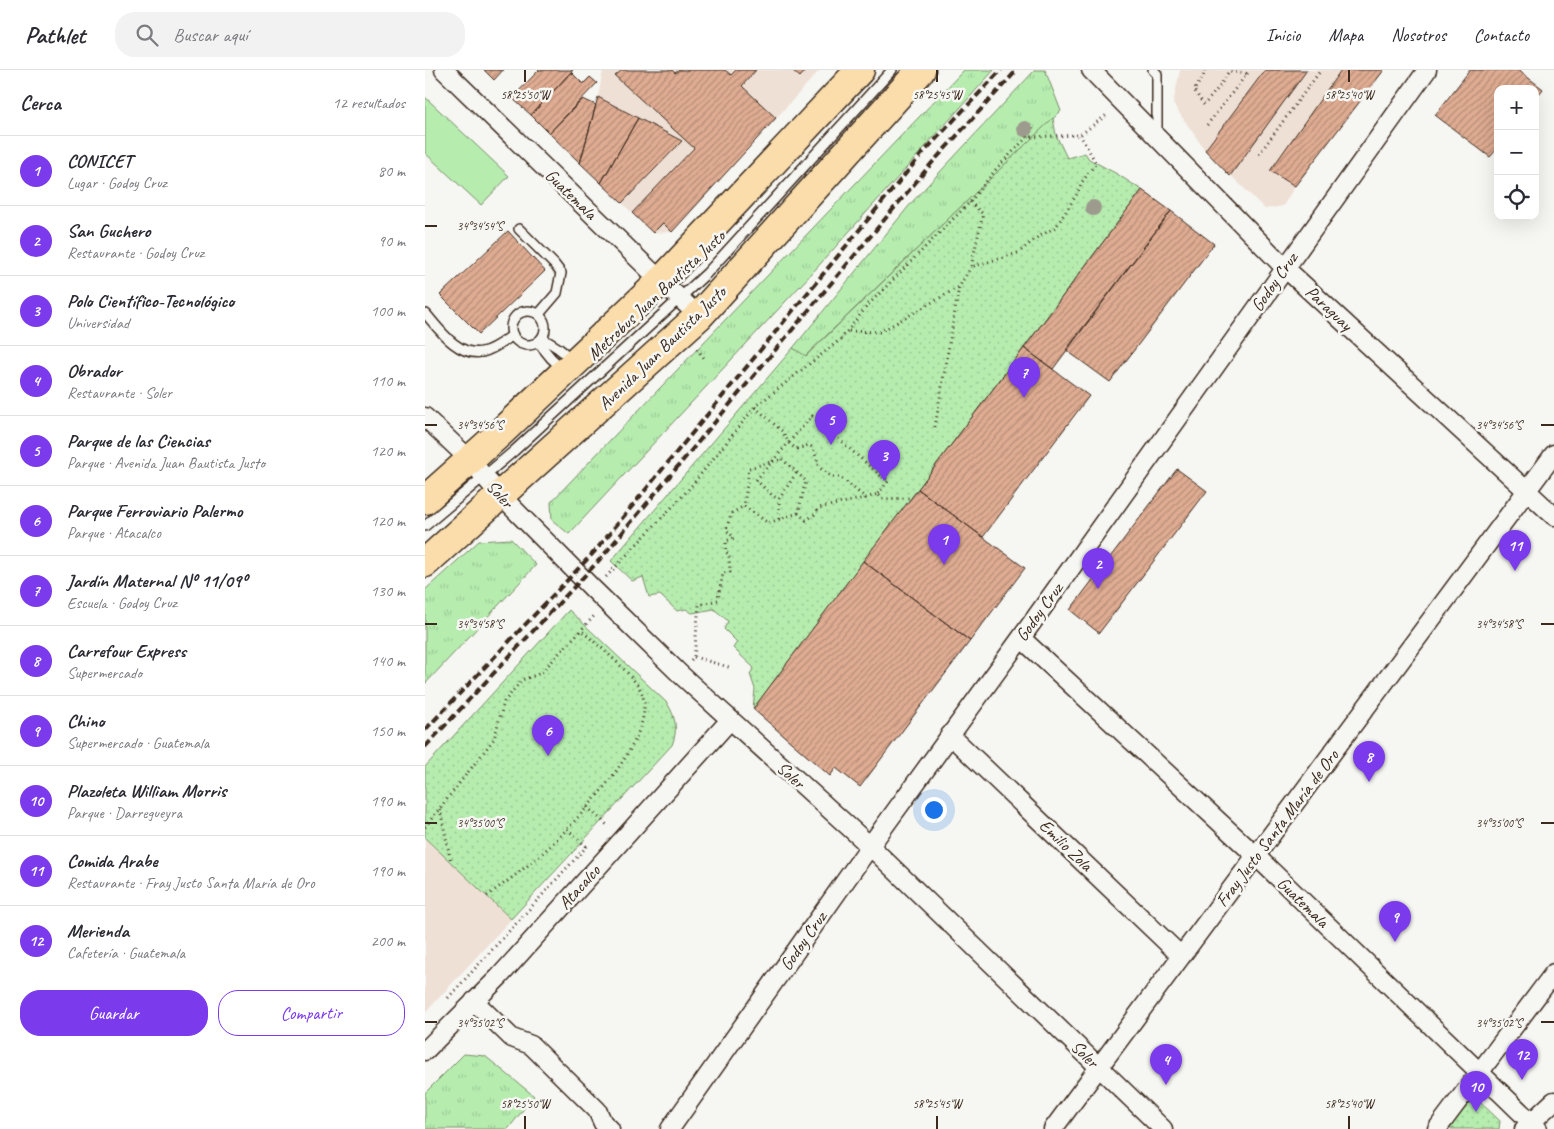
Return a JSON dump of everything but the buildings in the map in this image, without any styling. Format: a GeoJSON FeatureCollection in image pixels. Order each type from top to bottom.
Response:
{"type":"FeatureCollection","features":[{"type":"Feature","properties":{"kind":"main road","name":"Avenida Juan Bautista Justo"},"geometry":{"type":"LineString","coordinates":[[425,563],[485,477],[570,367],[680,299],[861,70]]}},
{"type":"Feature","properties":{"kind":"main road","name":"Avenida Juan Bautista Justo"},"geometry":{"type":"LineString","coordinates":[[425,500],[485,477],[680,299],[921,70]]}},
{"type":"Feature","properties":{"kind":"street","name":"Guatemala"},"geometry":{"type":"LineString","coordinates":[[444,70],[680,299]]}},
{"type":"Feature","properties":{"kind":"street","name":"Paraguay"},"geometry":{"type":"LineString","coordinates":[[1091,70],[1284,267],[1554,516]]}},
{"type":"Feature","properties":{"kind":"street","name":"Godoy Cruz"},"geometry":{"type":"LineString","coordinates":[[670,1129],[870,846],[1427,70]]}},
{"type":"Feature","properties":{"kind":"street","name":"Soler"},"geometry":{"type":"LineString","coordinates":[[425,417],[607,602],[730,720],[870,846],[1163,1129]]}},
{"type":"Feature","properties":{"kind":"street","name":"Fray Justo Santa María de Oro"},"geometry":{"type":"LineString","coordinates":[[1053,1129],[1554,454]]}},
{"type":"Feature","properties":{"kind":"street","name":"Guatemala"},"geometry":{"type":"LineString","coordinates":[[1021,638],[1256,856],[1480,1072],[1531,1127]]}},
{"type":"Feature","properties":{"kind":"street","name":"Atacalco"},"geometry":{"type":"LineString","coordinates":[[425,1051],[499,977],[730,720]]}},
{"type":"Feature","properties":{"kind":"street","name":"Emilio Zola"},"geometry":{"type":"LineString","coordinates":[[950,735],[1181,956]]}},
{"type":"Feature","properties":{"kind":"street"},"geometry":{"type":"LineString","coordinates":[[1437,1129],[1554,973]]}},
{"type":"Feature","properties":{"kind":"street"},"geometry":{"type":"LineString","coordinates":[[475,1002],[512,1038],[531,1045],[597,1110],[603,1123],[610,1129]]}},
{"type":"Feature","properties":{"kind":"street"},"geometry":{"type":"LineString","coordinates":[[1531,1127],[1554,1101]]}},
{"type":"Feature","properties":{"kind":"lane","name":"Metrobus Juan Bautista Justo"},"geometry":{"type":"LineString","coordinates":[[680,299],[707,274],[892,70]]}},
{"type":"Feature","properties":{"kind":"lane"},"geometry":{"type":"LineString","coordinates":[[1153,70],[1157,74],[1157,138]]}},
{"type":"Feature","properties":{"kind":"lane"},"geometry":{"type":"LineString","coordinates":[[519,229],[554,264],[561,274],[557,293],[539,314]]}},
{"type":"Feature","properties":{"kind":"lane"},"geometry":{"type":"LineString","coordinates":[[529,310],[539,314],[546,328],[540,340],[533,344],[521,343],[513,335],[511,323],[518,314],[529,310]]}},
{"type":"Feature","properties":{"kind":"lane"},"geometry":{"type":"LineString","coordinates":[[426,314],[458,347],[468,351],[481,352],[513,335]]}},
{"type":"Feature","properties":{"kind":"lane"},"geometry":{"type":"LineString","coordinates":[[540,340],[558,348],[570,367]]}},
{"type":"Feature","properties":{"kind":"lane"},"geometry":{"type":"LineString","coordinates":[[540,340],[551,358],[570,367]]}},
{"type":"Feature","properties":{"kind":"lane"},"geometry":{"type":"LineString","coordinates":[[425,526],[485,477]]}},
{"type":"Feature","properties":{"kind":"path"},"geometry":{"type":"LineString","coordinates":[[1205,70],[1203,77],[1194,90],[1204,105],[1220,86],[1229,71],[1247,74]]}},
{"type":"Feature","properties":{"kind":"path"},"geometry":{"type":"LineString","coordinates":[[1207,125],[1250,70]]}},
{"type":"Feature","properties":{"kind":"path"},"geometry":{"type":"LineString","coordinates":[[1259,154],[1321,70]]}},
{"type":"Feature","properties":{"kind":"path"},"geometry":{"type":"LineString","coordinates":[[1027,137],[1080,136],[1122,102]]}},
{"type":"Feature","properties":{"kind":"path"},"geometry":{"type":"LineString","coordinates":[[617,566],[688,490],[755,407],[849,331],[868,305],[969,202],[997,168],[1027,137],[1034,124]]}},
{"type":"Feature","properties":{"kind":"path"},"geometry":{"type":"LineString","coordinates":[[971,267],[1018,253],[1038,237],[1056,227],[1095,163],[1080,136]]}},
{"type":"Feature","properties":{"kind":"path"},"geometry":{"type":"LineString","coordinates":[[935,427],[959,287],[971,267],[983,214],[969,202]]}},
{"type":"Feature","properties":{"kind":"path"},"geometry":{"type":"LineString","coordinates":[[849,331],[880,332],[959,287]]}},
{"type":"Feature","properties":{"kind":"path"},"geometry":{"type":"LineString","coordinates":[[755,407],[783,431],[795,450],[809,445],[813,448],[820,468],[832,477],[840,477],[866,498]]}},
{"type":"Feature","properties":{"kind":"path"},"geometry":{"type":"LineString","coordinates":[[779,499],[773,496],[756,480],[811,416],[882,477],[889,480],[878,494],[819,508],[814,515],[806,520],[799,513]]}},
{"type":"Feature","properties":{"kind":"path"},"geometry":{"type":"LineString","coordinates":[[744,506],[749,468],[783,459],[807,481],[799,513]]}},
{"type":"Feature","properties":{"kind":"path"},"geometry":{"type":"LineString","coordinates":[[779,519],[779,499],[797,472]]}},
{"type":"Feature","properties":{"kind":"path"},"geometry":{"type":"LineString","coordinates":[[878,494],[882,499],[911,498]]}},
{"type":"Feature","properties":{"kind":"path"},"geometry":{"type":"LineString","coordinates":[[744,506],[768,523],[799,513]]}},
{"type":"Feature","properties":{"kind":"path"},"geometry":{"type":"LineString","coordinates":[[732,668],[693,657],[699,605],[718,600],[723,573],[730,572],[729,555],[725,552],[725,541],[733,538],[726,529],[732,513],[744,506]]}},
{"type":"Feature","properties":{"kind":"path"},"geometry":{"type":"LineString","coordinates":[[425,826],[494,739],[504,702],[522,680],[541,673],[607,602]]}},
{"type":"Feature","properties":{"kind":"path"},"geometry":{"type":"LineString","coordinates":[[487,896],[546,850],[587,807],[615,773],[642,724],[645,707],[642,694],[633,679],[581,630]]}},
{"type":"Feature","properties":{"kind":"path"},"geometry":{"type":"LineString","coordinates":[[587,807],[607,825],[601,832]]}},
{"type":"Feature","properties":{"kind":"path"},"geometry":{"type":"LineString","coordinates":[[440,808],[451,862]]}},
{"type":"Feature","properties":{"kind":"path"},"geometry":{"type":"LineString","coordinates":[[567,829],[587,847]]}},
{"type":"Feature","properties":{"kind":"path"},"geometry":{"type":"LineString","coordinates":[[445,1000],[594,839]]}},
{"type":"Feature","properties":{"kind":"shaded area"},"geometry":{"type":"Polygon","coordinates":[[[603,70],[820,70],[672,232],[653,233],[622,203],[682,141],[598,97],[603,70]]]}},
{"type":"Feature","properties":{"kind":"shaded area"},"geometry":{"type":"Polygon","coordinates":[[[1180,70],[1384,70],[1295,186],[1283,206],[1265,209],[1205,150],[1173,104],[1180,70]]]}},
{"type":"Feature","properties":{"kind":"shaded area"},"geometry":{"type":"Polygon","coordinates":[[[425,838],[511,919],[425,1013],[425,838]]]}},
{"type":"Feature","properties":{"kind":"green space"},"geometry":{"type":"Polygon","coordinates":[[[964,70],[994,70],[813,272],[569,534],[552,520],[551,502],[964,70]]]}},
{"type":"Feature","properties":{"kind":"green space"},"geometry":{"type":"Polygon","coordinates":[[[1035,70],[1045,70],[1061,111],[805,356],[793,348],[913,201],[1035,70]]]}},
{"type":"Feature","properties":{"kind":"green space"},"geometry":{"type":"Polygon","coordinates":[[[425,97],[509,176],[481,205],[425,153],[425,97]]]}},
{"type":"Feature","properties":{"kind":"green space"},"geometry":{"type":"Polygon","coordinates":[[[1053,118],[1056,135],[1067,158],[1085,153],[1089,159],[1142,190],[753,709],[755,689],[750,674],[754,668],[733,648],[737,642],[724,629],[728,621],[714,609],[692,613],[686,609],[677,611],[660,595],[649,597],[643,577],[632,581],[611,561],[793,348],[806,356],[1053,118]]]}},
{"type":"Feature","properties":{"kind":"green space"},"geometry":{"type":"Polygon","coordinates":[[[511,539],[536,565],[425,684],[425,590],[479,541],[511,539]]]}},
{"type":"Feature","properties":{"kind":"green space"},"geometry":{"type":"Polygon","coordinates":[[[569,610],[667,703],[674,718],[675,734],[672,745],[511,919],[425,838],[425,767],[569,610]]]}},
{"type":"Feature","properties":{"kind":"green space"},"geometry":{"type":"Polygon","coordinates":[[[464,1054],[485,1056],[534,1096],[508,1129],[425,1129],[425,1093],[464,1054]]]}},
{"type":"Feature","properties":{"kind":"green space"},"geometry":{"type":"Polygon","coordinates":[[[1479,1101],[1500,1121],[1499,1129],[1449,1129],[1469,1102],[1479,1101]]]}},
{"type":"Feature","properties":{"kind":"railway"},"geometry":{"type":"LineString","coordinates":[[425,730],[596,550],[921,155],[1001,70]]}},
{"type":"Feature","properties":{"kind":"railway"},"geometry":{"type":"LineString","coordinates":[[425,747],[602,557],[931,164],[1017,70]]}},
{"type":"Feature","properties":{"kind":"place","name":"Jardín Maternal Nº 11/09º"},"geometry":{"type":"Point","coordinates":[1024,398]}},
{"type":"Feature","properties":{"kind":"place","name":"Parque de las Ciencias"},"geometry":{"type":"Point","coordinates":[831,445]}},
{"type":"Feature","properties":{"kind":"place","name":"Polo Científico-Tecnológico"},"geometry":{"type":"Point","coordinates":[884,481]}},
{"type":"Feature","properties":{"kind":"place","name":"CONICET"},"geometry":{"type":"Point","coordinates":[944,565]}},
{"type":"Feature","properties":{"kind":"place","name":"Comida Arabe"},"geometry":{"type":"Point","coordinates":[1515,571]}},
{"type":"Feature","properties":{"kind":"place","name":"San Guchero"},"geometry":{"type":"Point","coordinates":[1098,589]}},
{"type":"Feature","properties":{"kind":"place","name":"Parque Ferroviario Palermo"},"geometry":{"type":"Point","coordinates":[548,756]}},
{"type":"Feature","properties":{"kind":"place","name":"Carrefour Express"},"geometry":{"type":"Point","coordinates":[1369,782]}},
{"type":"Feature","properties":{"kind":"place","name":"Chino"},"geometry":{"type":"Point","coordinates":[1395,942]}},
{"type":"Feature","properties":{"kind":"place","name":"Merienda"},"geometry":{"type":"Point","coordinates":[1522,1080]}},
{"type":"Feature","properties":{"kind":"place","name":"Obrador"},"geometry":{"type":"Point","coordinates":[1166,1085]}},
{"type":"Feature","properties":{"kind":"place","name":"Plazoleta William Morris"},"geometry":{"type":"Point","coordinates":[1476,1112]}}]}
